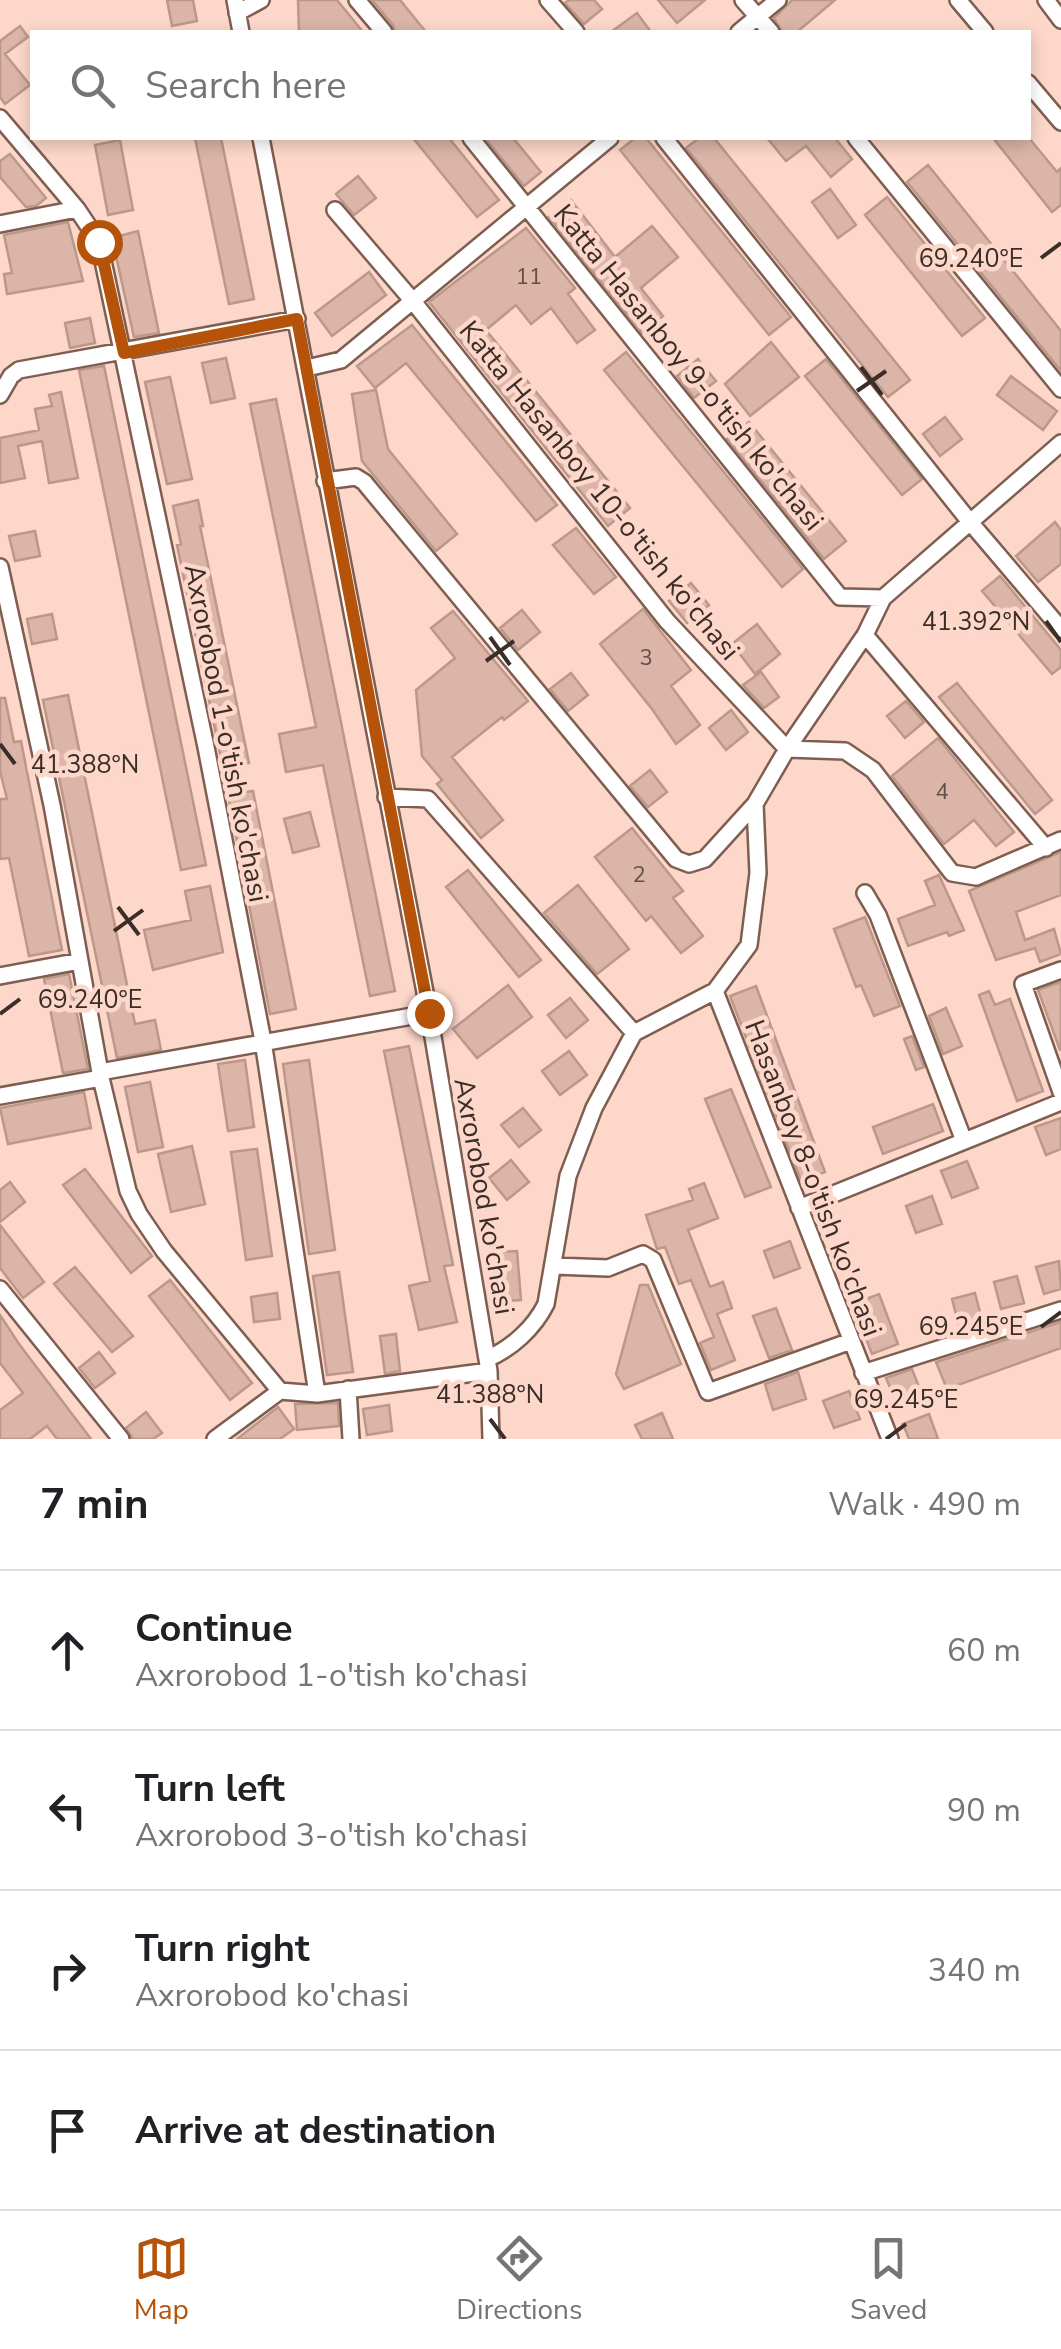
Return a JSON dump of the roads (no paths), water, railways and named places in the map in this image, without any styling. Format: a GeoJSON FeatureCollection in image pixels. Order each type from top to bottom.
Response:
{"type":"FeatureCollection","features":[{"type":"Feature","properties":{"kind":"street"},"geometry":{"type":"LineString","coordinates":[[236,7],[261,0]]}},
{"type":"Feature","properties":{"kind":"street"},"geometry":{"type":"LineString","coordinates":[[356,0],[382,30]]}},
{"type":"Feature","properties":{"kind":"street"},"geometry":{"type":"LineString","coordinates":[[548,0],[574,30]]}},
{"type":"Feature","properties":{"kind":"street"},"geometry":{"type":"LineString","coordinates":[[743,0],[769,30]]}},
{"type":"Feature","properties":{"kind":"street"},"geometry":{"type":"LineString","coordinates":[[742,30],[778,0]]}},
{"type":"Feature","properties":{"kind":"street"},"geometry":{"type":"LineString","coordinates":[[958,0],[983,30]]}},
{"type":"Feature","properties":{"kind":"street"},"geometry":{"type":"LineString","coordinates":[[1046,0],[1061,20]]}},
{"type":"Feature","properties":{"kind":"street"},"geometry":{"type":"LineString","coordinates":[[1031,87],[1061,122]]}},
{"type":"Feature","properties":{"kind":"street","name":"Axrorobod 1-o'tish ko'chasi"},"geometry":{"type":"LineString","coordinates":[[0,118],[77,209],[99,242],[263,1041],[317,1394]]}},
{"type":"Feature","properties":{"kind":"street","name":"Axrorobod ko'chasi"},"geometry":{"type":"LineString","coordinates":[[261,140],[429,1013],[488,1364],[491,1439]]}},
{"type":"Feature","properties":{"kind":"street","name":"Katta Hasanboy 9-o'tish ko'chasi"},"geometry":{"type":"LineString","coordinates":[[473,140],[840,596],[882,598]]}},
{"type":"Feature","properties":{"kind":"street"},"geometry":{"type":"LineString","coordinates":[[306,368],[341,360],[608,140]]}},
{"type":"Feature","properties":{"kind":"street"},"geometry":{"type":"LineString","coordinates":[[666,140],[970,522],[1061,629]]}},
{"type":"Feature","properties":{"kind":"street"},"geometry":{"type":"LineString","coordinates":[[858,140],[1061,390]]}},
{"type":"Feature","properties":{"kind":"street"},"geometry":{"type":"LineString","coordinates":[[0,224],[77,209]]}},
{"type":"Feature","properties":{"kind":"street","name":"Katta Hasanboy 10-o'tish ko'chasi"},"geometry":{"type":"LineString","coordinates":[[335,210],[412,300],[668,621],[787,748]]}},
{"type":"Feature","properties":{"kind":"street"},"geometry":{"type":"LineString","coordinates":[[0,395],[19,370],[297,319]]}},
{"type":"Feature","properties":{"kind":"street"},"geometry":{"type":"LineString","coordinates":[[325,481],[356,477],[364,482],[676,858],[690,864],[705,859],[756,804],[787,748],[865,634],[882,598],[1061,444]]}},
{"type":"Feature","properties":{"kind":"street"},"geometry":{"type":"LineString","coordinates":[[0,566],[52,804],[101,1075],[128,1191],[164,1251],[280,1390]]}},
{"type":"Feature","properties":{"kind":"street"},"geometry":{"type":"LineString","coordinates":[[865,634],[1046,848]]}},
{"type":"Feature","properties":{"kind":"street"},"geometry":{"type":"LineString","coordinates":[[787,748],[845,750],[873,770],[952,872],[976,877],[1061,840]]}},
{"type":"Feature","properties":{"kind":"street"},"geometry":{"type":"LineString","coordinates":[[386,796],[428,799],[634,1033]]}},
{"type":"Feature","properties":{"kind":"street"},"geometry":{"type":"LineString","coordinates":[[215,1439],[280,1390],[317,1394],[488,1364],[540,1316],[554,1266],[568,1176],[594,1108],[634,1033],[715,991],[749,945],[758,873],[756,804]]}},
{"type":"Feature","properties":{"kind":"street"},"geometry":{"type":"LineString","coordinates":[[866,893],[878,915],[964,1141]]}},
{"type":"Feature","properties":{"kind":"street"},"geometry":{"type":"LineString","coordinates":[[0,976],[80,961]]}},
{"type":"Feature","properties":{"kind":"street"},"geometry":{"type":"LineString","coordinates":[[1061,970],[1023,984],[1061,1092]]}},
{"type":"Feature","properties":{"kind":"street","name":"Hasanboy 8-o'tish ko'chasi"},"geometry":{"type":"LineString","coordinates":[[715,991],[890,1439]]}},
{"type":"Feature","properties":{"kind":"street"},"geometry":{"type":"LineString","coordinates":[[0,1096],[263,1041],[429,1013]]}},
{"type":"Feature","properties":{"kind":"street"},"geometry":{"type":"LineString","coordinates":[[799,1208],[1061,1102]]}},
{"type":"Feature","properties":{"kind":"street"},"geometry":{"type":"LineString","coordinates":[[554,1266],[608,1268],[643,1254],[653,1260],[708,1392],[851,1342]]}},
{"type":"Feature","properties":{"kind":"street"},"geometry":{"type":"LineString","coordinates":[[0,1289],[121,1439]]}},
{"type":"Feature","properties":{"kind":"street"},"geometry":{"type":"LineString","coordinates":[[863,1373],[1061,1310]]}},
{"type":"Feature","properties":{"kind":"street"},"geometry":{"type":"LineString","coordinates":[[348,1390],[351,1439]]}}]}
